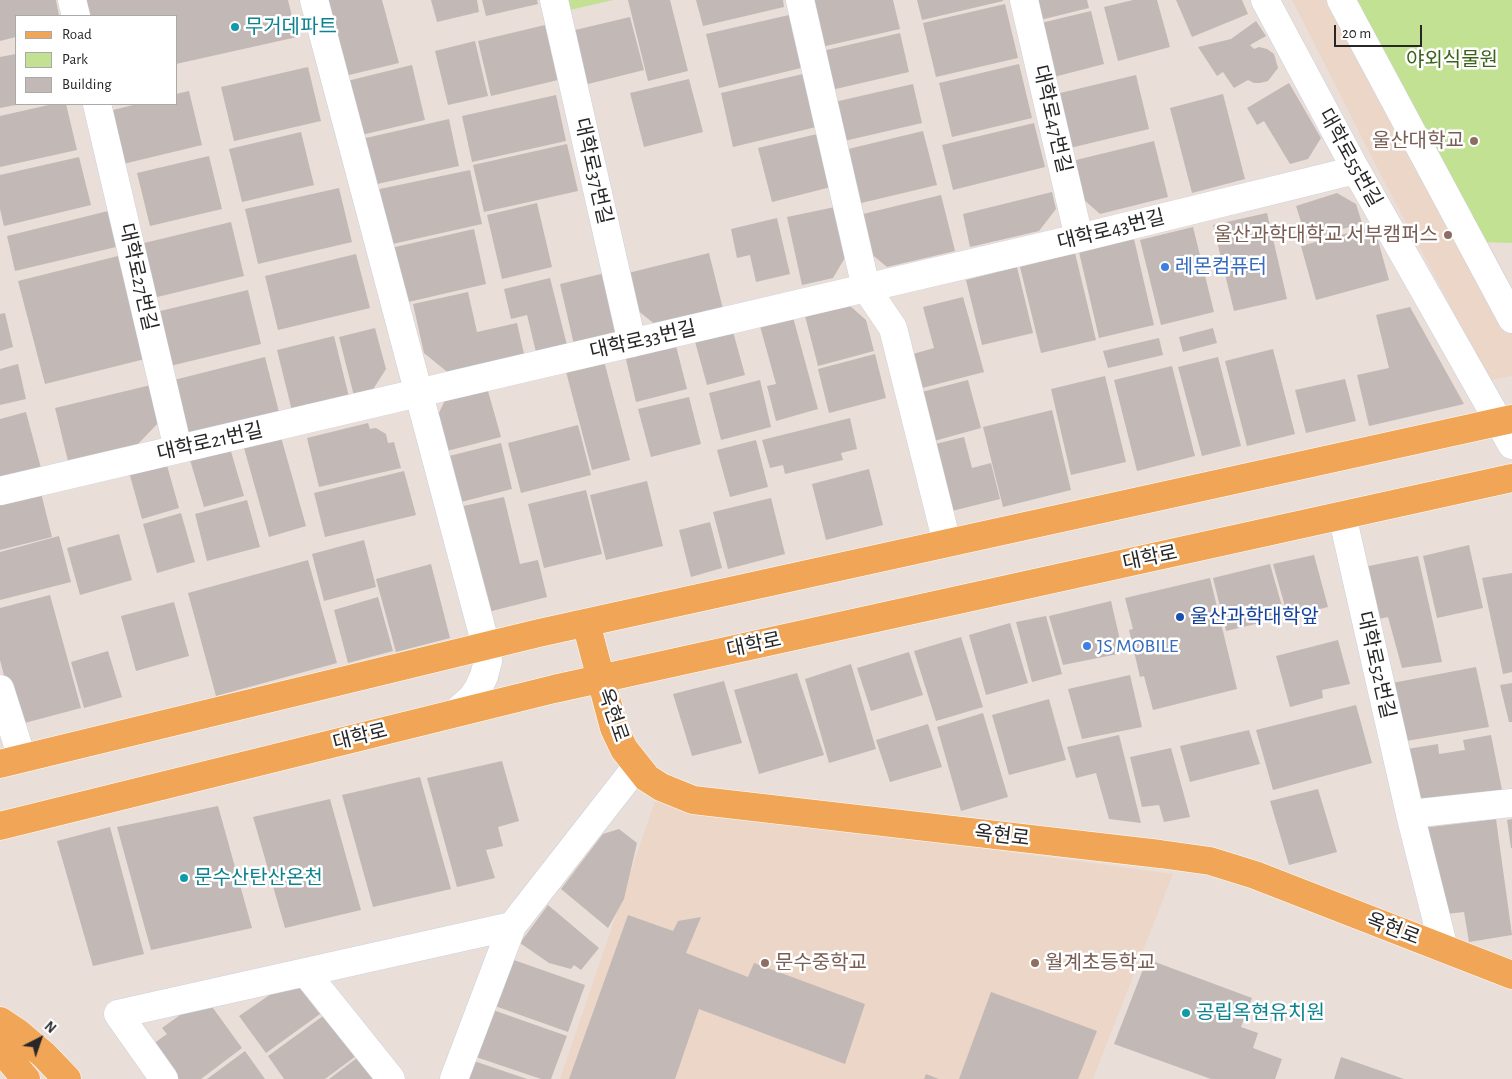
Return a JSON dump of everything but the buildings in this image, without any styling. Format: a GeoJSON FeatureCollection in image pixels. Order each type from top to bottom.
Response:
{"type":"FeatureCollection","features":[{"type":"Feature","properties":{"kind":"main road"},"geometry":{"type":"LineString","coordinates":[[11,761],[586,623],[1505,420]]}},
{"type":"Feature","properties":{"kind":"main road","name":"대학로"},"geometry":{"type":"LineString","coordinates":[[0,826],[601,679],[1512,478]]}},
{"type":"Feature","properties":{"kind":"main road","name":"옥현로"},"geometry":{"type":"LineString","coordinates":[[586,623],[614,728],[624,749],[647,778],[661,787],[693,800],[1160,854],[1210,862],[1255,875],[1512,975]]}},
{"type":"Feature","properties":{"kind":"main road"},"geometry":{"type":"LineString","coordinates":[[0,1021],[18,1033],[44,1055],[67,1079]]}},
{"type":"Feature","properties":{"kind":"main road"},"geometry":{"type":"LineString","coordinates":[[0,1052],[7,1057],[26,1079]]}},
{"type":"Feature","properties":{"kind":"street"},"geometry":{"type":"LineString","coordinates":[[72,0],[76,15]]}},
{"type":"Feature","properties":{"kind":"street"},"geometry":{"type":"LineString","coordinates":[[314,0],[486,646],[488,661],[481,682],[472,698],[454,714]]}},
{"type":"Feature","properties":{"kind":"street","name":"대학로37번길"},"geometry":{"type":"LineString","coordinates":[[554,0],[632,343]]}},
{"type":"Feature","properties":{"kind":"street"},"geometry":{"type":"LineString","coordinates":[[800,0],[866,288],[892,328],[947,543]]}},
{"type":"Feature","properties":{"kind":"street","name":"대학로47번길"},"geometry":{"type":"LineString","coordinates":[[1024,0],[1079,238]]}},
{"type":"Feature","properties":{"kind":"street","name":"대학로55번길"},"geometry":{"type":"LineString","coordinates":[[1265,0],[1356,170],[1505,420],[1512,445]]}},
{"type":"Feature","properties":{"kind":"street"},"geometry":{"type":"LineString","coordinates":[[1340,0],[1512,319]]}},
{"type":"Feature","properties":{"kind":"street","name":"대학로27번길"},"geometry":{"type":"LineString","coordinates":[[97,105],[178,450]]}},
{"type":"Feature","properties":{"kind":"street","name":"대학로43번길"},"geometry":{"type":"LineString","coordinates":[[866,288],[1356,170]]}},
{"type":"Feature","properties":{"kind":"street","name":"대학로33번길"},"geometry":{"type":"LineString","coordinates":[[419,392],[866,288]]}},
{"type":"Feature","properties":{"kind":"street","name":"대학로21번길"},"geometry":{"type":"LineString","coordinates":[[0,491],[419,392]]}},
{"type":"Feature","properties":{"kind":"street","name":"대학로52번길"},"geometry":{"type":"LineString","coordinates":[[1342,516],[1410,814],[1444,949]]}},
{"type":"Feature","properties":{"kind":"street"},"geometry":{"type":"LineString","coordinates":[[0,689],[11,761]]}},
{"type":"Feature","properties":{"kind":"street"},"geometry":{"type":"LineString","coordinates":[[454,1079],[512,926],[637,766]]}},
{"type":"Feature","properties":{"kind":"street"},"geometry":{"type":"LineString","coordinates":[[1410,814],[1512,803]]}},
{"type":"Feature","properties":{"kind":"street"},"geometry":{"type":"LineString","coordinates":[[164,1079],[118,1014],[512,926]]}},
{"type":"Feature","properties":{"kind":"street"},"geometry":{"type":"LineString","coordinates":[[306,973],[391,1079]]}},
{"type":"Feature","properties":{"kind":"shaded area","name":"울산과학대학교 서부캠퍼스"},"geometry":{"type":"Polygon","coordinates":[[[1292,0],[1358,0],[1512,287],[1512,376],[1490,380],[1385,183],[1292,0]]]}},
{"type":"Feature","properties":{"kind":"shaded area","name":"문수중학교"},"geometry":{"type":"Polygon","coordinates":[[[656,798],[972,847],[1173,874],[1093,1079],[560,1079],[656,798]]]}},
{"type":"Feature","properties":{"kind":"green space"},"geometry":{"type":"Polygon","coordinates":[[[568,0],[613,0],[570,10],[568,0]]]}},
{"type":"Feature","properties":{"kind":"green space","name":"야외식물원"},"geometry":{"type":"Polygon","coordinates":[[[1351,0],[1512,0],[1512,243],[1482,242],[1351,0]]]}},
{"type":"Feature","properties":{"kind":"place","name":"무거데파트"},"geometry":{"type":"Point","coordinates":[235,27]}},
{"type":"Feature","properties":{"kind":"place","name":"울산대학교"},"geometry":{"type":"Point","coordinates":[1474,141]}},
{"type":"Feature","properties":{"kind":"place","name":"울산과학대학교 서부캠퍼스"},"geometry":{"type":"Point","coordinates":[1448,235]}},
{"type":"Feature","properties":{"kind":"place","name":"레몬컴퓨터"},"geometry":{"type":"Point","coordinates":[1165,267]}},
{"type":"Feature","properties":{"kind":"place","name":"울산과학대학앞"},"geometry":{"type":"Point","coordinates":[1180,617]}},
{"type":"Feature","properties":{"kind":"place","name":"JS MOBILE"},"geometry":{"type":"Point","coordinates":[1087,646]}},
{"type":"Feature","properties":{"kind":"place","name":"문수산탄산온천"},"geometry":{"type":"Point","coordinates":[184,878]}},
{"type":"Feature","properties":{"kind":"place","name":"문수중학교"},"geometry":{"type":"Point","coordinates":[765,963]}},
{"type":"Feature","properties":{"kind":"place","name":"월계초등학교"},"geometry":{"type":"Point","coordinates":[1035,963]}},
{"type":"Feature","properties":{"kind":"place","name":"공립옥현유치원"},"geometry":{"type":"Point","coordinates":[1186,1013]}}]}
